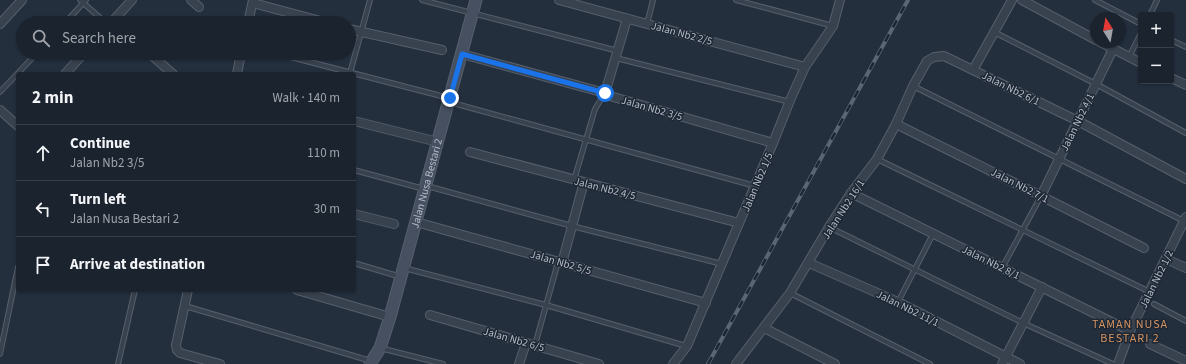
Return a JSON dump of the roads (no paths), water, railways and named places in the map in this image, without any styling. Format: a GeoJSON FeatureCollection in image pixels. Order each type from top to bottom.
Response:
{"type":"FeatureCollection","features":[{"type":"Feature","properties":{"kind":"street"},"geometry":{"type":"LineString","coordinates":[[0,24],[22,0]]}},
{"type":"Feature","properties":{"kind":"street"},"geometry":{"type":"LineString","coordinates":[[117,16],[132,0]]}},
{"type":"Feature","properties":{"kind":"street"},"geometry":{"type":"LineString","coordinates":[[191,0],[199,6]]}},
{"type":"Feature","properties":{"kind":"street","name":"Jalan Nusa Bestari 2"},"geometry":{"type":"LineString","coordinates":[[370,363],[380,348],[390,317],[476,0]]}},
{"type":"Feature","properties":{"kind":"street","name":"Jalan Nb2 2/5"},"geometry":{"type":"LineString","coordinates":[[559,0],[805,67]]}},
{"type":"Feature","properties":{"kind":"street","name":"Jalan Nb2 1/5"},"geometry":{"type":"LineString","coordinates":[[673,364],[687,346],[805,67],[833,26],[840,0]]}},
{"type":"Feature","properties":{"kind":"street"},"geometry":{"type":"LineString","coordinates":[[973,70],[1012,0]]}},
{"type":"Feature","properties":{"kind":"street"},"geometry":{"type":"LineString","coordinates":[[1022,0],[1090,37]]}},
{"type":"Feature","properties":{"kind":"street"},"geometry":{"type":"LineString","coordinates":[[250,16],[253,1],[304,16]]}},
{"type":"Feature","properties":{"kind":"street"},"geometry":{"type":"LineString","coordinates":[[605,93],[627,19]]}},
{"type":"Feature","properties":{"kind":"street"},"geometry":{"type":"LineString","coordinates":[[356,31],[442,50]]}},
{"type":"Feature","properties":{"kind":"street"},"geometry":{"type":"LineString","coordinates":[[1112,49],[1138,62]]}},
{"type":"Feature","properties":{"kind":"street","name":"Jalan Nb2 4/1"},"geometry":{"type":"LineString","coordinates":[[1041,196],[1112,49]]}},
{"type":"Feature","properties":{"kind":"street","name":"Jalan Nb2 3/5"},"geometry":{"type":"LineString","coordinates":[[462,54],[605,93],[610,96],[773,144]]}},
{"type":"Feature","properties":{"kind":"street","name":"Jalan Nb2 6/1"},"geometry":{"type":"LineString","coordinates":[[944,56],[1078,121],[1186,179]]}},
{"type":"Feature","properties":{"kind":"street","name":"Jalan Nb2 16/1"},"geometry":{"type":"LineString","coordinates":[[738,362],[790,293],[829,227],[877,159],[927,61],[934,57],[944,56]]}},
{"type":"Feature","properties":{"kind":"street"},"geometry":{"type":"LineString","coordinates":[[67,72],[78,60]]}},
{"type":"Feature","properties":{"kind":"street"},"geometry":{"type":"LineString","coordinates":[[158,60],[171,72]]}},
{"type":"Feature","properties":{"kind":"street"},"geometry":{"type":"LineString","coordinates":[[237,72],[240,60]]}},
{"type":"Feature","properties":{"kind":"street"},"geometry":{"type":"LineString","coordinates":[[1174,79],[1186,85]]}},
{"type":"Feature","properties":{"kind":"street"},"geometry":{"type":"LineString","coordinates":[[0,110],[16,123]]}},
{"type":"Feature","properties":{"kind":"street"},"geometry":{"type":"LineString","coordinates":[[356,122],[438,142]]}},
{"type":"Feature","properties":{"kind":"street","name":"Jalan Nb2 7/1"},"geometry":{"type":"LineString","coordinates":[[896,124],[1144,248]]}},
{"type":"Feature","properties":{"kind":"street","name":"Jalan Nb2 4/5"},"geometry":{"type":"LineString","coordinates":[[470,152],[739,223]]}},
{"type":"Feature","properties":{"kind":"street"},"geometry":{"type":"LineString","coordinates":[[560,262],[584,182]]}},
{"type":"Feature","properties":{"kind":"street","name":"Jalan Nb2 8/1"},"geometry":{"type":"LineString","coordinates":[[851,194],[1130,331]]}},
{"type":"Feature","properties":{"kind":"street"},"geometry":{"type":"LineString","coordinates":[[356,214],[394,224]]}},
{"type":"Feature","properties":{"kind":"street","name":"Jalan Nb2 1/2"},"geometry":{"type":"LineString","coordinates":[[1118,364],[1130,331],[1185,219]]}},
{"type":"Feature","properties":{"kind":"street","name":"Jalan Nb2 5/5"},"geometry":{"type":"LineString","coordinates":[[416,222],[706,303]]}},
{"type":"Feature","properties":{"kind":"street"},"geometry":{"type":"LineString","coordinates":[[1166,259],[1186,268]]}},
{"type":"Feature","properties":{"kind":"street","name":"Jalan Nb2 11/1"},"geometry":{"type":"LineString","coordinates":[[809,263],[898,302],[1020,364]]}},
{"type":"Feature","properties":{"kind":"street"},"geometry":{"type":"LineString","coordinates":[[1002,364],[1042,287]]}},
{"type":"Feature","properties":{"kind":"street"},"geometry":{"type":"LineString","coordinates":[[188,292],[176,345],[177,350],[180,353],[220,364]]}},
{"type":"Feature","properties":{"kind":"street"},"geometry":{"type":"LineString","coordinates":[[304,292],[390,317]]}},
{"type":"Feature","properties":{"kind":"street","name":"Jalan Nb2 6/5"},"geometry":{"type":"LineString","coordinates":[[430,315],[598,364]]}},
{"type":"Feature","properties":{"kind":"street"},"geometry":{"type":"LineString","coordinates":[[764,328],[835,364]]}},
{"type":"Feature","properties":{"kind":"street"},"geometry":{"type":"LineString","coordinates":[[519,364],[526,343]]}},
{"type":"Feature","properties":{"kind":"street"},"geometry":{"type":"LineString","coordinates":[[1150,344],[1186,361]]}},
{"type":"Feature","properties":{"kind":"lane"},"geometry":{"type":"LineString","coordinates":[[80,0],[104,16]]}},
{"type":"Feature","properties":{"kind":"lane"},"geometry":{"type":"LineString","coordinates":[[356,51],[370,0]]}},
{"type":"Feature","properties":{"kind":"lane"},"geometry":{"type":"LineString","coordinates":[[422,0],[790,102]]}},
{"type":"Feature","properties":{"kind":"lane"},"geometry":{"type":"LineString","coordinates":[[647,24],[653,0]]}},
{"type":"Feature","properties":{"kind":"lane"},"geometry":{"type":"LineString","coordinates":[[736,0],[833,26]]}},
{"type":"Feature","properties":{"kind":"lane"},"geometry":{"type":"LineString","coordinates":[[1095,0],[1138,22]]}},
{"type":"Feature","properties":{"kind":"lane"},"geometry":{"type":"LineString","coordinates":[[1151,12],[1157,0]]}},
{"type":"Feature","properties":{"kind":"lane"},"geometry":{"type":"LineString","coordinates":[[72,16],[85,2]]}},
{"type":"Feature","properties":{"kind":"lane"},"geometry":{"type":"LineString","coordinates":[[994,32],[1096,84],[1186,133]]}},
{"type":"Feature","properties":{"kind":"lane"},"geometry":{"type":"LineString","coordinates":[[1129,58],[1138,39]]}},
{"type":"Feature","properties":{"kind":"lane"},"geometry":{"type":"LineString","coordinates":[[1174,41],[1186,47]]}},
{"type":"Feature","properties":{"kind":"lane"},"geometry":{"type":"LineString","coordinates":[[19,72],[30,60]]}},
{"type":"Feature","properties":{"kind":"lane"},"geometry":{"type":"LineString","coordinates":[[301,60],[346,72]]}},
{"type":"Feature","properties":{"kind":"lane"},"geometry":{"type":"LineString","coordinates":[[350,72],[353,60]]}},
{"type":"Feature","properties":{"kind":"lane"},"geometry":{"type":"LineString","coordinates":[[0,92],[16,75]]}},
{"type":"Feature","properties":{"kind":"lane"},"geometry":{"type":"LineString","coordinates":[[356,75],[755,186]]}},
{"type":"Feature","properties":{"kind":"lane"},"geometry":{"type":"LineString","coordinates":[[913,86],[1185,219]]}},
{"type":"Feature","properties":{"kind":"lane"},"geometry":{"type":"LineString","coordinates":[[574,180],[595,109],[605,93]]}},
{"type":"Feature","properties":{"kind":"lane"},"geometry":{"type":"LineString","coordinates":[[877,159],[1150,292]]}},
{"type":"Feature","properties":{"kind":"lane"},"geometry":{"type":"LineString","coordinates":[[356,170],[722,264]]}},
{"type":"Feature","properties":{"kind":"lane"},"geometry":{"type":"LineString","coordinates":[[1002,268],[1041,196]]}},
{"type":"Feature","properties":{"kind":"lane"},"geometry":{"type":"LineString","coordinates":[[829,227],[1023,323],[1113,364]]}},
{"type":"Feature","properties":{"kind":"lane"},"geometry":{"type":"LineString","coordinates":[[898,302],[914,268],[933,234]]}},
{"type":"Feature","properties":{"kind":"lane"},"geometry":{"type":"LineString","coordinates":[[535,345],[560,262]]}},
{"type":"Feature","properties":{"kind":"lane"},"geometry":{"type":"LineString","coordinates":[[356,263],[402,272],[546,305],[687,346]]}},
{"type":"Feature","properties":{"kind":"lane"},"geometry":{"type":"LineString","coordinates":[[0,354],[16,277]]}},
{"type":"Feature","properties":{"kind":"lane"},"geometry":{"type":"LineString","coordinates":[[118,364],[135,292]]}},
{"type":"Feature","properties":{"kind":"lane"},"geometry":{"type":"LineString","coordinates":[[790,293],[930,364]]}},
{"type":"Feature","properties":{"kind":"lane"},"geometry":{"type":"LineString","coordinates":[[1154,304],[1186,320]]}},
{"type":"Feature","properties":{"kind":"lane"},"geometry":{"type":"LineString","coordinates":[[185,306],[370,363]]}},
{"type":"Feature","properties":{"kind":"lane"},"geometry":{"type":"LineString","coordinates":[[380,348],[443,364]]}},
{"type":"Feature","properties":{"kind":"railway"},"geometry":{"type":"LineString","coordinates":[[708,364],[908,0]]}},
{"type":"Feature","properties":{"kind":"district","name":"TAMAN NUSA BESTARI 2"},"geometry":{"type":"Point","coordinates":[1130,331]}}]}
